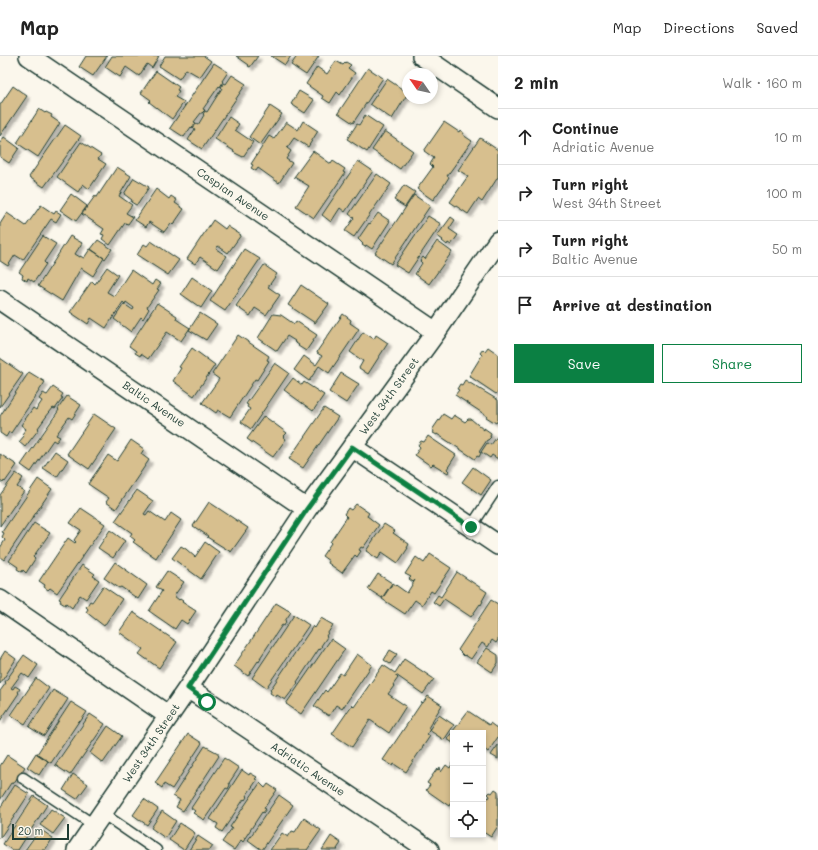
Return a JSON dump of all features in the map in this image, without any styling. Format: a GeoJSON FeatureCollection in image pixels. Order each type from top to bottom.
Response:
{"type":"FeatureCollection","features":[{"type":"Feature","properties":{"kind":"street","name":"Caspian Avenue"},"geometry":{"type":"LineString","coordinates":[[29,56],[436,332]]}},
{"type":"Feature","properties":{"kind":"street"},"geometry":{"type":"LineString","coordinates":[[422,56],[498,108]]}},
{"type":"Feature","properties":{"kind":"street","name":"West 34th Street"},"geometry":{"type":"LineString","coordinates":[[77,850],[188,688],[307,509],[436,332],[498,241]]}},
{"type":"Feature","properties":{"kind":"street","name":"Baltic Avenue"},"geometry":{"type":"LineString","coordinates":[[0,300],[307,509]]}},
{"type":"Feature","properties":{"kind":"street"},"geometry":{"type":"LineString","coordinates":[[352,447],[498,545]]}},
{"type":"Feature","properties":{"kind":"street"},"geometry":{"type":"LineString","coordinates":[[0,600],[169,716]]}},
{"type":"Feature","properties":{"kind":"street","name":"Adriatic Avenue"},"geometry":{"type":"LineString","coordinates":[[188,688],[429,850]]}},
{"type":"Feature","properties":{"kind":"lane"},"geometry":{"type":"LineString","coordinates":[[471,527],[498,486]]}},
{"type":"Feature","properties":{"kind":"lane"},"geometry":{"type":"LineString","coordinates":[[23,778],[156,850]]}},
{"type":"Feature","properties":{"kind":"building"},"geometry":{"type":"Polygon","coordinates":[[[86,56],[107,56],[93,76],[79,67],[86,56]]]}},
{"type":"Feature","properties":{"kind":"building"},"geometry":{"type":"Polygon","coordinates":[[[112,56],[159,56],[152,68],[147,64],[139,76],[126,67],[120,77],[105,67],[112,56]]]}},
{"type":"Feature","properties":{"kind":"building"},"geometry":{"type":"Polygon","coordinates":[[[165,56],[204,56],[211,61],[200,77],[186,69],[179,79],[159,66],[165,56]]]}},
{"type":"Feature","properties":{"kind":"building"},"geometry":{"type":"Polygon","coordinates":[[[236,56],[258,56],[250,67],[236,56]]]}},
{"type":"Feature","properties":{"kind":"building"},"geometry":{"type":"Polygon","coordinates":[[[271,56],[291,56],[285,65],[271,56]]]}},
{"type":"Feature","properties":{"kind":"building"},"geometry":{"type":"Polygon","coordinates":[[[297,56],[319,56],[306,75],[291,65],[297,56]]]}},
{"type":"Feature","properties":{"kind":"building"},"geometry":{"type":"Polygon","coordinates":[[[336,61],[343,65],[346,62],[351,65],[348,68],[355,73],[340,95],[337,92],[330,103],[306,84],[317,67],[327,74],[336,61]]]}},
{"type":"Feature","properties":{"kind":"building"},"geometry":{"type":"Polygon","coordinates":[[[214,63],[228,72],[220,87],[219,86],[203,109],[205,110],[194,122],[196,123],[184,137],[170,128],[214,63]]]}},
{"type":"Feature","properties":{"kind":"building"},"geometry":{"type":"Polygon","coordinates":[[[368,68],[383,78],[353,123],[338,113],[368,68]]]}},
{"type":"Feature","properties":{"kind":"building"},"geometry":{"type":"Polygon","coordinates":[[[156,71],[179,87],[177,90],[179,91],[175,97],[184,102],[172,119],[149,102],[151,100],[141,93],[156,71]]]}},
{"type":"Feature","properties":{"kind":"building"},"geometry":{"type":"Polygon","coordinates":[[[232,75],[246,84],[202,149],[188,140],[195,129],[193,128],[196,124],[198,125],[204,115],[203,114],[205,111],[207,112],[222,88],[221,87],[224,83],[226,84],[232,75]]]}},
{"type":"Feature","properties":{"kind":"building"},"geometry":{"type":"Polygon","coordinates":[[[387,79],[402,89],[402,103],[392,119],[370,104],[387,79]]]}},
{"type":"Feature","properties":{"kind":"building"},"geometry":{"type":"Polygon","coordinates":[[[13,86],[27,96],[0,136],[0,105],[13,86]]]}},
{"type":"Feature","properties":{"kind":"building"},"geometry":{"type":"Polygon","coordinates":[[[299,91],[314,100],[305,113],[291,104],[299,91]]]}},
{"type":"Feature","properties":{"kind":"building"},"geometry":{"type":"Polygon","coordinates":[[[270,106],[282,114],[260,145],[249,137],[270,106]]]}},
{"type":"Feature","properties":{"kind":"building"},"geometry":{"type":"Polygon","coordinates":[[[39,109],[52,115],[51,117],[60,123],[38,157],[17,143],[39,109]]]}},
{"type":"Feature","properties":{"kind":"building"},"geometry":{"type":"Polygon","coordinates":[[[365,115],[383,127],[367,152],[347,139],[365,115]]]}},
{"type":"Feature","properties":{"kind":"building"},"geometry":{"type":"Polygon","coordinates":[[[229,117],[239,124],[235,130],[253,142],[243,157],[233,152],[234,151],[215,139],[229,117]]]}},
{"type":"Feature","properties":{"kind":"building"},"geometry":{"type":"Polygon","coordinates":[[[303,121],[318,131],[308,147],[294,138],[287,148],[291,151],[286,159],[292,163],[279,183],[258,168],[256,171],[251,168],[253,165],[251,164],[269,136],[274,139],[286,122],[298,130],[303,121]]]}},
{"type":"Feature","properties":{"kind":"building"},"geometry":{"type":"Polygon","coordinates":[[[444,122],[459,132],[460,130],[464,133],[463,135],[472,141],[447,176],[449,177],[433,200],[417,189],[433,167],[430,164],[434,158],[424,151],[444,122]]]}},
{"type":"Feature","properties":{"kind":"building"},"geometry":{"type":"Polygon","coordinates":[[[65,125],[81,136],[44,187],[29,177],[65,125]]]}},
{"type":"Feature","properties":{"kind":"building"},"geometry":{"type":"Polygon","coordinates":[[[385,131],[413,151],[400,169],[372,150],[385,131]]]}},
{"type":"Feature","properties":{"kind":"building"},"geometry":{"type":"Polygon","coordinates":[[[4,137],[19,148],[9,163],[0,157],[0,143],[4,137]]]}},
{"type":"Feature","properties":{"kind":"building"},"geometry":{"type":"Polygon","coordinates":[[[480,138],[498,150],[498,177],[482,202],[478,199],[468,214],[450,202],[468,176],[458,170],[480,138]]]}},
{"type":"Feature","properties":{"kind":"building"},"geometry":{"type":"Polygon","coordinates":[[[81,142],[101,155],[98,159],[106,164],[89,189],[83,184],[78,192],[57,177],[81,142]]]}},
{"type":"Feature","properties":{"kind":"building"},"geometry":{"type":"Polygon","coordinates":[[[313,151],[331,164],[333,161],[345,169],[343,172],[345,173],[314,218],[296,206],[309,186],[294,177],[313,151]]]}},
{"type":"Feature","properties":{"kind":"building"},"geometry":{"type":"Polygon","coordinates":[[[358,161],[373,171],[345,212],[340,208],[331,222],[322,215],[358,161]]]}},
{"type":"Feature","properties":{"kind":"building"},"geometry":{"type":"Polygon","coordinates":[[[117,167],[131,176],[119,196],[132,205],[126,213],[133,217],[128,224],[125,223],[110,245],[102,239],[104,235],[101,234],[104,229],[82,214],[95,196],[97,197],[117,167]]]}},
{"type":"Feature","properties":{"kind":"building"},"geometry":{"type":"Polygon","coordinates":[[[377,174],[391,184],[354,237],[345,231],[354,218],[349,214],[377,174]]]}},
{"type":"Feature","properties":{"kind":"building"},"geometry":{"type":"Polygon","coordinates":[[[134,178],[149,187],[136,205],[124,194],[134,178]]]}},
{"type":"Feature","properties":{"kind":"building"},"geometry":{"type":"Polygon","coordinates":[[[404,185],[415,192],[405,207],[394,200],[404,185]]]}},
{"type":"Feature","properties":{"kind":"building"},"geometry":{"type":"Polygon","coordinates":[[[156,189],[169,199],[171,196],[177,200],[175,203],[184,209],[173,225],[171,223],[164,232],[149,222],[146,227],[135,220],[156,189]]]}},
{"type":"Feature","properties":{"kind":"building"},"geometry":{"type":"Polygon","coordinates":[[[71,194],[87,206],[76,221],[60,210],[71,194]]]}},
{"type":"Feature","properties":{"kind":"building"},"geometry":{"type":"Polygon","coordinates":[[[414,195],[430,206],[391,264],[375,253],[414,195]]]}},
{"type":"Feature","properties":{"kind":"building"},"geometry":{"type":"Polygon","coordinates":[[[41,205],[54,214],[56,211],[61,214],[56,222],[51,219],[23,260],[15,255],[8,266],[0,261],[0,224],[7,213],[26,226],[41,205]]]}},
{"type":"Feature","properties":{"kind":"building"},"geometry":{"type":"Polygon","coordinates":[[[378,213],[390,221],[372,249],[366,245],[365,247],[362,245],[363,244],[358,239],[378,213]]]}},
{"type":"Feature","properties":{"kind":"building"},"geometry":{"type":"Polygon","coordinates":[[[428,216],[441,224],[408,273],[395,265],[428,216]]]}},
{"type":"Feature","properties":{"kind":"building"},"geometry":{"type":"Polygon","coordinates":[[[451,217],[455,220],[449,229],[458,235],[451,245],[448,243],[447,245],[437,236],[451,217]]]}},
{"type":"Feature","properties":{"kind":"building"},"geometry":{"type":"Polygon","coordinates":[[[213,220],[225,229],[227,226],[241,235],[228,253],[218,246],[216,249],[227,256],[218,269],[200,257],[195,264],[187,259],[213,220]]]}},
{"type":"Feature","properties":{"kind":"building"},"geometry":{"type":"Polygon","coordinates":[[[43,236],[56,244],[44,262],[46,264],[34,282],[28,278],[27,281],[22,278],[23,275],[19,272],[43,236]]]}},
{"type":"Feature","properties":{"kind":"building"},"geometry":{"type":"Polygon","coordinates":[[[70,236],[82,243],[75,254],[84,258],[90,249],[104,258],[93,276],[81,268],[62,301],[38,286],[70,236]]]}},
{"type":"Feature","properties":{"kind":"building"},"geometry":{"type":"Polygon","coordinates":[[[98,240],[112,249],[105,259],[91,249],[98,240]]]}},
{"type":"Feature","properties":{"kind":"building"},"geometry":{"type":"Polygon","coordinates":[[[151,241],[179,260],[168,275],[137,255],[144,244],[147,246],[151,241]]]}},
{"type":"Feature","properties":{"kind":"building"},"geometry":{"type":"Polygon","coordinates":[[[437,241],[452,252],[429,284],[415,274],[422,263],[420,261],[423,257],[425,259],[437,241]]]}},
{"type":"Feature","properties":{"kind":"building"},"geometry":{"type":"Polygon","coordinates":[[[244,249],[260,259],[225,311],[210,301],[244,249]]]}},
{"type":"Feature","properties":{"kind":"building"},"geometry":{"type":"Polygon","coordinates":[[[264,265],[277,274],[268,287],[280,295],[266,315],[255,308],[250,316],[236,306],[264,265]]]}},
{"type":"Feature","properties":{"kind":"building"},"geometry":{"type":"Polygon","coordinates":[[[107,267],[118,275],[107,292],[114,296],[131,270],[152,285],[155,280],[161,284],[157,289],[159,290],[147,307],[149,309],[143,319],[141,317],[131,332],[114,319],[124,304],[133,310],[134,308],[126,302],[125,304],[123,302],[106,328],[91,318],[88,324],[70,312],[92,281],[95,284],[107,267]]]}},
{"type":"Feature","properties":{"kind":"building"},"geometry":{"type":"Polygon","coordinates":[[[192,277],[212,291],[201,308],[181,294],[192,277]]]}},
{"type":"Feature","properties":{"kind":"building"},"geometry":{"type":"Polygon","coordinates":[[[301,285],[329,304],[315,323],[288,305],[301,285]]]}},
{"type":"Feature","properties":{"kind":"building"},"geometry":{"type":"Polygon","coordinates":[[[157,303],[177,316],[176,319],[190,328],[181,341],[167,332],[148,359],[141,354],[140,356],[135,353],[136,351],[129,346],[157,303]]]}},
{"type":"Feature","properties":{"kind":"building"},"geometry":{"type":"Polygon","coordinates":[[[200,313],[217,324],[206,340],[189,330],[200,313]]]}},
{"type":"Feature","properties":{"kind":"building"},"geometry":{"type":"Polygon","coordinates":[[[273,314],[281,315],[294,324],[296,321],[317,335],[306,351],[287,336],[277,351],[258,338],[273,314]]]}},
{"type":"Feature","properties":{"kind":"building"},"geometry":{"type":"Polygon","coordinates":[[[343,314],[351,320],[350,323],[359,329],[329,373],[319,366],[309,381],[294,370],[304,356],[316,365],[322,356],[317,353],[318,350],[343,314]]]}},
{"type":"Feature","properties":{"kind":"building"},"geometry":{"type":"Polygon","coordinates":[[[363,332],[374,339],[376,335],[388,343],[368,374],[359,368],[363,361],[350,352],[363,332]]]}},
{"type":"Feature","properties":{"kind":"building"},"geometry":{"type":"Polygon","coordinates":[[[238,335],[269,356],[267,360],[269,361],[257,380],[255,379],[230,417],[218,410],[216,413],[202,403],[219,379],[212,374],[238,335]]]}},
{"type":"Feature","properties":{"kind":"building"},"geometry":{"type":"Polygon","coordinates":[[[488,347],[498,354],[498,392],[496,394],[469,376],[482,355],[480,353],[483,349],[485,351],[488,347]]]}},
{"type":"Feature","properties":{"kind":"building"},"geometry":{"type":"Polygon","coordinates":[[[192,348],[215,365],[194,396],[173,381],[181,368],[179,367],[192,348]]]}},
{"type":"Feature","properties":{"kind":"building"},"geometry":{"type":"Polygon","coordinates":[[[0,358],[23,374],[0,407],[0,358]]]}},
{"type":"Feature","properties":{"kind":"building"},"geometry":{"type":"Polygon","coordinates":[[[275,363],[289,373],[251,429],[241,422],[250,409],[246,404],[275,363]]]}},
{"type":"Feature","properties":{"kind":"building"},"geometry":{"type":"Polygon","coordinates":[[[29,372],[45,382],[11,433],[9,432],[6,437],[0,433],[0,416],[29,372]]]}},
{"type":"Feature","properties":{"kind":"building"},"geometry":{"type":"Polygon","coordinates":[[[341,373],[359,384],[346,403],[329,392],[341,373]]]}},
{"type":"Feature","properties":{"kind":"building"},"geometry":{"type":"Polygon","coordinates":[[[293,378],[302,385],[304,382],[324,395],[313,411],[284,390],[293,378]]]}},
{"type":"Feature","properties":{"kind":"building"},"geometry":{"type":"Polygon","coordinates":[[[465,380],[498,400],[498,420],[496,423],[455,395],[459,390],[457,389],[460,384],[462,385],[465,380]]]}},
{"type":"Feature","properties":{"kind":"building"},"geometry":{"type":"Polygon","coordinates":[[[53,387],[63,394],[61,397],[63,398],[55,409],[53,408],[46,417],[25,447],[19,442],[24,436],[22,434],[26,429],[21,425],[33,408],[36,410],[42,401],[39,399],[43,393],[47,395],[53,387]]]}},
{"type":"Feature","properties":{"kind":"building"},"geometry":{"type":"Polygon","coordinates":[[[67,396],[81,405],[72,419],[69,417],[56,435],[60,437],[56,442],[53,440],[31,472],[21,465],[67,396]]]}},
{"type":"Feature","properties":{"kind":"building"},"geometry":{"type":"Polygon","coordinates":[[[324,408],[338,417],[303,468],[289,459],[324,408]]]}},
{"type":"Feature","properties":{"kind":"building"},"geometry":{"type":"Polygon","coordinates":[[[94,414],[116,429],[89,469],[67,454],[94,414]]]}},
{"type":"Feature","properties":{"kind":"building"},"geometry":{"type":"Polygon","coordinates":[[[443,414],[451,419],[454,415],[465,422],[468,419],[471,419],[484,430],[484,428],[491,433],[491,437],[487,440],[479,452],[481,453],[479,457],[477,456],[475,459],[437,434],[433,433],[434,431],[432,430],[443,414]]]}},
{"type":"Feature","properties":{"kind":"building"},"geometry":{"type":"Polygon","coordinates":[[[264,416],[287,433],[283,437],[286,439],[273,457],[247,439],[264,416]]]}},
{"type":"Feature","properties":{"kind":"building"},"geometry":{"type":"Polygon","coordinates":[[[498,435],[498,459],[492,455],[490,458],[481,452],[487,443],[491,445],[498,435]]]}},
{"type":"Feature","properties":{"kind":"building"},"geometry":{"type":"Polygon","coordinates":[[[428,436],[456,455],[447,469],[449,471],[448,473],[433,464],[431,466],[415,455],[420,447],[418,445],[421,441],[424,442],[428,436]]]}},
{"type":"Feature","properties":{"kind":"building"},"geometry":{"type":"Polygon","coordinates":[[[131,440],[144,449],[141,454],[149,460],[116,509],[106,502],[109,498],[88,484],[108,455],[117,461],[131,440]]]}},
{"type":"Feature","properties":{"kind":"building"},"geometry":{"type":"Polygon","coordinates":[[[55,451],[68,460],[57,477],[43,468],[55,451]]]}},
{"type":"Feature","properties":{"kind":"building"},"geometry":{"type":"Polygon","coordinates":[[[0,454],[17,465],[3,483],[0,481],[0,454]]]}},
{"type":"Feature","properties":{"kind":"building"},"geometry":{"type":"Polygon","coordinates":[[[473,467],[491,480],[481,495],[462,482],[473,467]]]}},
{"type":"Feature","properties":{"kind":"building"},"geometry":{"type":"Polygon","coordinates":[[[16,473],[23,478],[17,487],[24,491],[0,526],[0,495],[16,473]]]}},
{"type":"Feature","properties":{"kind":"building"},"geometry":{"type":"Polygon","coordinates":[[[38,479],[52,489],[4,560],[0,557],[0,548],[5,540],[2,537],[4,533],[2,532],[38,479]]]}},
{"type":"Feature","properties":{"kind":"building"},"geometry":{"type":"Polygon","coordinates":[[[137,490],[153,501],[144,514],[146,515],[149,511],[165,522],[171,513],[181,520],[156,558],[133,542],[135,540],[130,536],[132,533],[115,521],[137,490]]]}},
{"type":"Feature","properties":{"kind":"building"},"geometry":{"type":"Polygon","coordinates":[[[209,502],[248,528],[231,552],[193,526],[209,502]]]}},
{"type":"Feature","properties":{"kind":"building"},"geometry":{"type":"Polygon","coordinates":[[[356,504],[369,513],[367,516],[379,525],[363,548],[361,547],[359,550],[361,551],[357,557],[355,555],[342,573],[328,563],[329,561],[322,556],[347,517],[344,514],[348,508],[351,510],[356,504]]]}},
{"type":"Feature","properties":{"kind":"building"},"geometry":{"type":"Polygon","coordinates":[[[81,508],[105,524],[57,593],[50,588],[48,590],[44,587],[45,585],[39,581],[68,538],[75,543],[76,542],[74,540],[81,530],[70,523],[81,508]]]}},
{"type":"Feature","properties":{"kind":"building"},"geometry":{"type":"Polygon","coordinates":[[[34,523],[50,533],[33,557],[35,559],[26,573],[23,570],[22,572],[17,569],[18,567],[9,561],[34,523]]]}},
{"type":"Feature","properties":{"kind":"building"},"geometry":{"type":"Polygon","coordinates":[[[384,524],[395,531],[393,533],[409,544],[398,563],[382,552],[378,559],[366,551],[384,524]]]}},
{"type":"Feature","properties":{"kind":"building"},"geometry":{"type":"Polygon","coordinates":[[[110,530],[125,541],[113,558],[98,548],[110,530]]]}},
{"type":"Feature","properties":{"kind":"building"},"geometry":{"type":"Polygon","coordinates":[[[205,542],[219,552],[201,579],[172,558],[181,546],[195,557],[205,542]]]}},
{"type":"Feature","properties":{"kind":"building"},"geometry":{"type":"Polygon","coordinates":[[[430,554],[451,568],[434,593],[431,591],[422,605],[415,600],[405,614],[382,599],[393,583],[407,593],[415,580],[413,582],[409,579],[411,577],[405,574],[416,557],[424,563],[430,554]]]}},
{"type":"Feature","properties":{"kind":"building"},"geometry":{"type":"Polygon","coordinates":[[[115,562],[147,585],[138,599],[121,587],[119,588],[104,578],[115,562]]]}},
{"type":"Feature","properties":{"kind":"building"},"geometry":{"type":"Polygon","coordinates":[[[82,565],[95,574],[93,576],[99,580],[86,599],[80,595],[72,608],[66,603],[65,605],[60,602],[61,600],[59,599],[82,565]]]}},
{"type":"Feature","properties":{"kind":"building"},"geometry":{"type":"Polygon","coordinates":[[[167,571],[184,582],[174,596],[196,611],[187,624],[181,620],[175,629],[149,611],[162,591],[156,587],[167,571]]]}},
{"type":"Feature","properties":{"kind":"building"},"geometry":{"type":"Polygon","coordinates":[[[457,572],[487,592],[481,605],[480,604],[471,617],[444,599],[439,606],[433,602],[438,595],[441,597],[457,572]]]}},
{"type":"Feature","properties":{"kind":"building"},"geometry":{"type":"Polygon","coordinates":[[[378,574],[392,583],[382,598],[368,589],[378,574]]]}},
{"type":"Feature","properties":{"kind":"building"},"geometry":{"type":"Polygon","coordinates":[[[103,586],[122,599],[104,626],[86,612],[88,609],[86,607],[90,601],[92,602],[103,586]]]}},
{"type":"Feature","properties":{"kind":"building"},"geometry":{"type":"Polygon","coordinates":[[[491,600],[498,604],[498,640],[496,643],[492,640],[488,647],[482,643],[471,659],[465,655],[464,656],[458,650],[491,600]]]}},
{"type":"Feature","properties":{"kind":"building"},"geometry":{"type":"Polygon","coordinates":[[[276,603],[291,612],[285,621],[284,626],[282,625],[260,658],[259,662],[258,661],[248,676],[234,666],[276,603]]]}},
{"type":"Feature","properties":{"kind":"building"},"geometry":{"type":"Polygon","coordinates":[[[133,612],[177,642],[159,668],[139,654],[143,649],[119,632],[133,612]]]}},
{"type":"Feature","properties":{"kind":"building"},"geometry":{"type":"Polygon","coordinates":[[[294,615],[309,625],[266,688],[252,678],[294,615]]]}},
{"type":"Feature","properties":{"kind":"building"},"geometry":{"type":"Polygon","coordinates":[[[321,618],[333,625],[321,646],[322,647],[320,650],[319,649],[297,682],[298,683],[285,700],[277,695],[276,697],[270,693],[270,690],[313,626],[315,628],[321,618]]]}},
{"type":"Feature","properties":{"kind":"building"},"geometry":{"type":"Polygon","coordinates":[[[331,639],[345,649],[301,714],[286,704],[331,639]]]}},
{"type":"Feature","properties":{"kind":"building"},"geometry":{"type":"Polygon","coordinates":[[[487,648],[498,655],[498,663],[492,672],[477,662],[487,648]]]}},
{"type":"Feature","properties":{"kind":"building"},"geometry":{"type":"Polygon","coordinates":[[[390,650],[397,654],[390,664],[384,660],[390,650]]]}},
{"type":"Feature","properties":{"kind":"building"},"geometry":{"type":"Polygon","coordinates":[[[5,651],[16,659],[0,684],[0,659],[5,651]]]}},
{"type":"Feature","properties":{"kind":"building"},"geometry":{"type":"Polygon","coordinates":[[[357,654],[372,665],[342,709],[336,705],[329,716],[314,706],[325,690],[327,692],[340,673],[343,675],[357,654]]]}},
{"type":"Feature","properties":{"kind":"building"},"geometry":{"type":"Polygon","coordinates":[[[24,655],[38,665],[29,678],[22,673],[11,688],[13,689],[15,686],[20,689],[18,692],[19,693],[0,721],[0,691],[24,655]]]}},
{"type":"Feature","properties":{"kind":"building"},"geometry":{"type":"Polygon","coordinates":[[[404,659],[434,679],[423,694],[396,675],[398,678],[388,694],[406,706],[389,733],[370,720],[352,747],[332,734],[352,705],[354,707],[383,665],[395,673],[404,659]]]}},
{"type":"Feature","properties":{"kind":"building"},"geometry":{"type":"Polygon","coordinates":[[[36,678],[49,688],[25,724],[11,715],[36,678]]]}},
{"type":"Feature","properties":{"kind":"building"},"geometry":{"type":"Polygon","coordinates":[[[53,690],[68,699],[44,736],[29,727],[53,690]]]}},
{"type":"Feature","properties":{"kind":"building"},"geometry":{"type":"Polygon","coordinates":[[[428,696],[442,705],[428,728],[430,729],[427,734],[430,736],[406,772],[394,764],[393,766],[383,760],[422,702],[423,703],[428,696]]]}},
{"type":"Feature","properties":{"kind":"building"},"geometry":{"type":"Polygon","coordinates":[[[71,702],[87,712],[80,722],[79,721],[51,763],[37,754],[71,702]]]}},
{"type":"Feature","properties":{"kind":"building"},"geometry":{"type":"Polygon","coordinates":[[[468,711],[489,725],[490,723],[498,729],[498,737],[488,752],[486,750],[486,730],[454,730],[468,711]]]}},
{"type":"Feature","properties":{"kind":"building"},"geometry":{"type":"Polygon","coordinates":[[[90,714],[105,724],[70,775],[55,765],[90,714]]]}},
{"type":"Feature","properties":{"kind":"building"},"geometry":{"type":"Polygon","coordinates":[[[439,715],[454,725],[444,740],[429,730],[439,715]]]}},
{"type":"Feature","properties":{"kind":"building"},"geometry":{"type":"Polygon","coordinates":[[[108,726],[122,736],[103,763],[90,753],[108,726]]]}},
{"type":"Feature","properties":{"kind":"building"},"geometry":{"type":"Polygon","coordinates":[[[188,734],[202,743],[172,789],[164,784],[162,788],[155,783],[188,734]]]}},
{"type":"Feature","properties":{"kind":"building"},"geometry":{"type":"Polygon","coordinates":[[[498,745],[498,759],[491,755],[498,745]]]}},
{"type":"Feature","properties":{"kind":"building"},"geometry":{"type":"Polygon","coordinates":[[[205,746],[218,753],[219,756],[183,811],[176,807],[180,800],[173,796],[205,746]]]}},
{"type":"Feature","properties":{"kind":"building"},"geometry":{"type":"Polygon","coordinates":[[[36,753],[48,761],[39,775],[27,767],[36,753]]]}},
{"type":"Feature","properties":{"kind":"building"},"geometry":{"type":"Polygon","coordinates":[[[7,755],[25,767],[13,784],[11,783],[0,800],[0,766],[7,755]]]}},
{"type":"Feature","properties":{"kind":"building"},"geometry":{"type":"Polygon","coordinates":[[[224,758],[239,768],[229,783],[230,785],[228,789],[226,788],[204,820],[193,813],[195,811],[191,808],[224,758]]]}},
{"type":"Feature","properties":{"kind":"building"},"geometry":{"type":"Polygon","coordinates":[[[446,765],[450,768],[449,806],[426,790],[430,785],[427,783],[437,769],[438,770],[440,767],[441,772],[446,765]]]}},
{"type":"Feature","properties":{"kind":"building"},"geometry":{"type":"Polygon","coordinates":[[[242,770],[249,775],[250,773],[257,777],[255,779],[257,780],[246,796],[247,797],[245,800],[244,799],[222,832],[216,828],[218,824],[210,819],[242,770]]]}},
{"type":"Feature","properties":{"kind":"building"},"geometry":{"type":"Polygon","coordinates":[[[73,774],[88,784],[77,799],[63,790],[73,774]]]}},
{"type":"Feature","properties":{"kind":"building"},"geometry":{"type":"Polygon","coordinates":[[[260,783],[265,788],[268,784],[277,790],[264,808],[266,809],[263,813],[262,812],[245,838],[243,837],[245,839],[243,842],[241,840],[234,850],[222,842],[232,828],[230,827],[260,783]]]}},
{"type":"Feature","properties":{"kind":"building"},"geometry":{"type":"Polygon","coordinates":[[[15,785],[29,794],[0,838],[0,808],[15,785]]]}},
{"type":"Feature","properties":{"kind":"building"},"geometry":{"type":"Polygon","coordinates":[[[495,789],[498,791],[498,826],[491,837],[486,834],[486,796],[489,798],[490,796],[488,794],[490,792],[492,793],[495,789]]]}},
{"type":"Feature","properties":{"kind":"building"},"geometry":{"type":"Polygon","coordinates":[[[279,795],[293,805],[262,850],[248,840],[279,795]]]}},
{"type":"Feature","properties":{"kind":"building"},"geometry":{"type":"Polygon","coordinates":[[[34,796],[47,805],[18,850],[12,850],[3,844],[34,796]]]}},
{"type":"Feature","properties":{"kind":"building"},"geometry":{"type":"Polygon","coordinates":[[[144,799],[158,809],[147,825],[133,815],[144,799]]]}},
{"type":"Feature","properties":{"kind":"building"},"geometry":{"type":"Polygon","coordinates":[[[51,809],[65,818],[53,834],[40,825],[51,809]]]}},
{"type":"Feature","properties":{"kind":"building"},"geometry":{"type":"Polygon","coordinates":[[[162,811],[176,821],[165,838],[151,828],[162,811]]]}},
{"type":"Feature","properties":{"kind":"building"},"geometry":{"type":"Polygon","coordinates":[[[304,818],[321,830],[307,850],[270,850],[282,833],[288,837],[292,831],[295,832],[304,818]]]}},
{"type":"Feature","properties":{"kind":"building"},"geometry":{"type":"Polygon","coordinates":[[[180,823],[195,833],[184,850],[169,840],[180,823]]]}},
{"type":"Feature","properties":{"kind":"building"},"geometry":{"type":"Polygon","coordinates":[[[40,829],[53,838],[45,850],[25,850],[40,829]]]}},
{"type":"Feature","properties":{"kind":"building"},"geometry":{"type":"Polygon","coordinates":[[[198,836],[213,846],[210,850],[189,850],[198,836]]]}},
{"type":"Feature","properties":{"kind":"building"},"geometry":{"type":"Polygon","coordinates":[[[331,836],[341,843],[337,849],[338,850],[322,850],[331,836]]]}},
{"type":"Feature","properties":{"kind":"route"},"geometry":{"type":"LineString","coordinates":[[207,702],[188,688],[307,509],[352,447],[471,527]]}}]}
